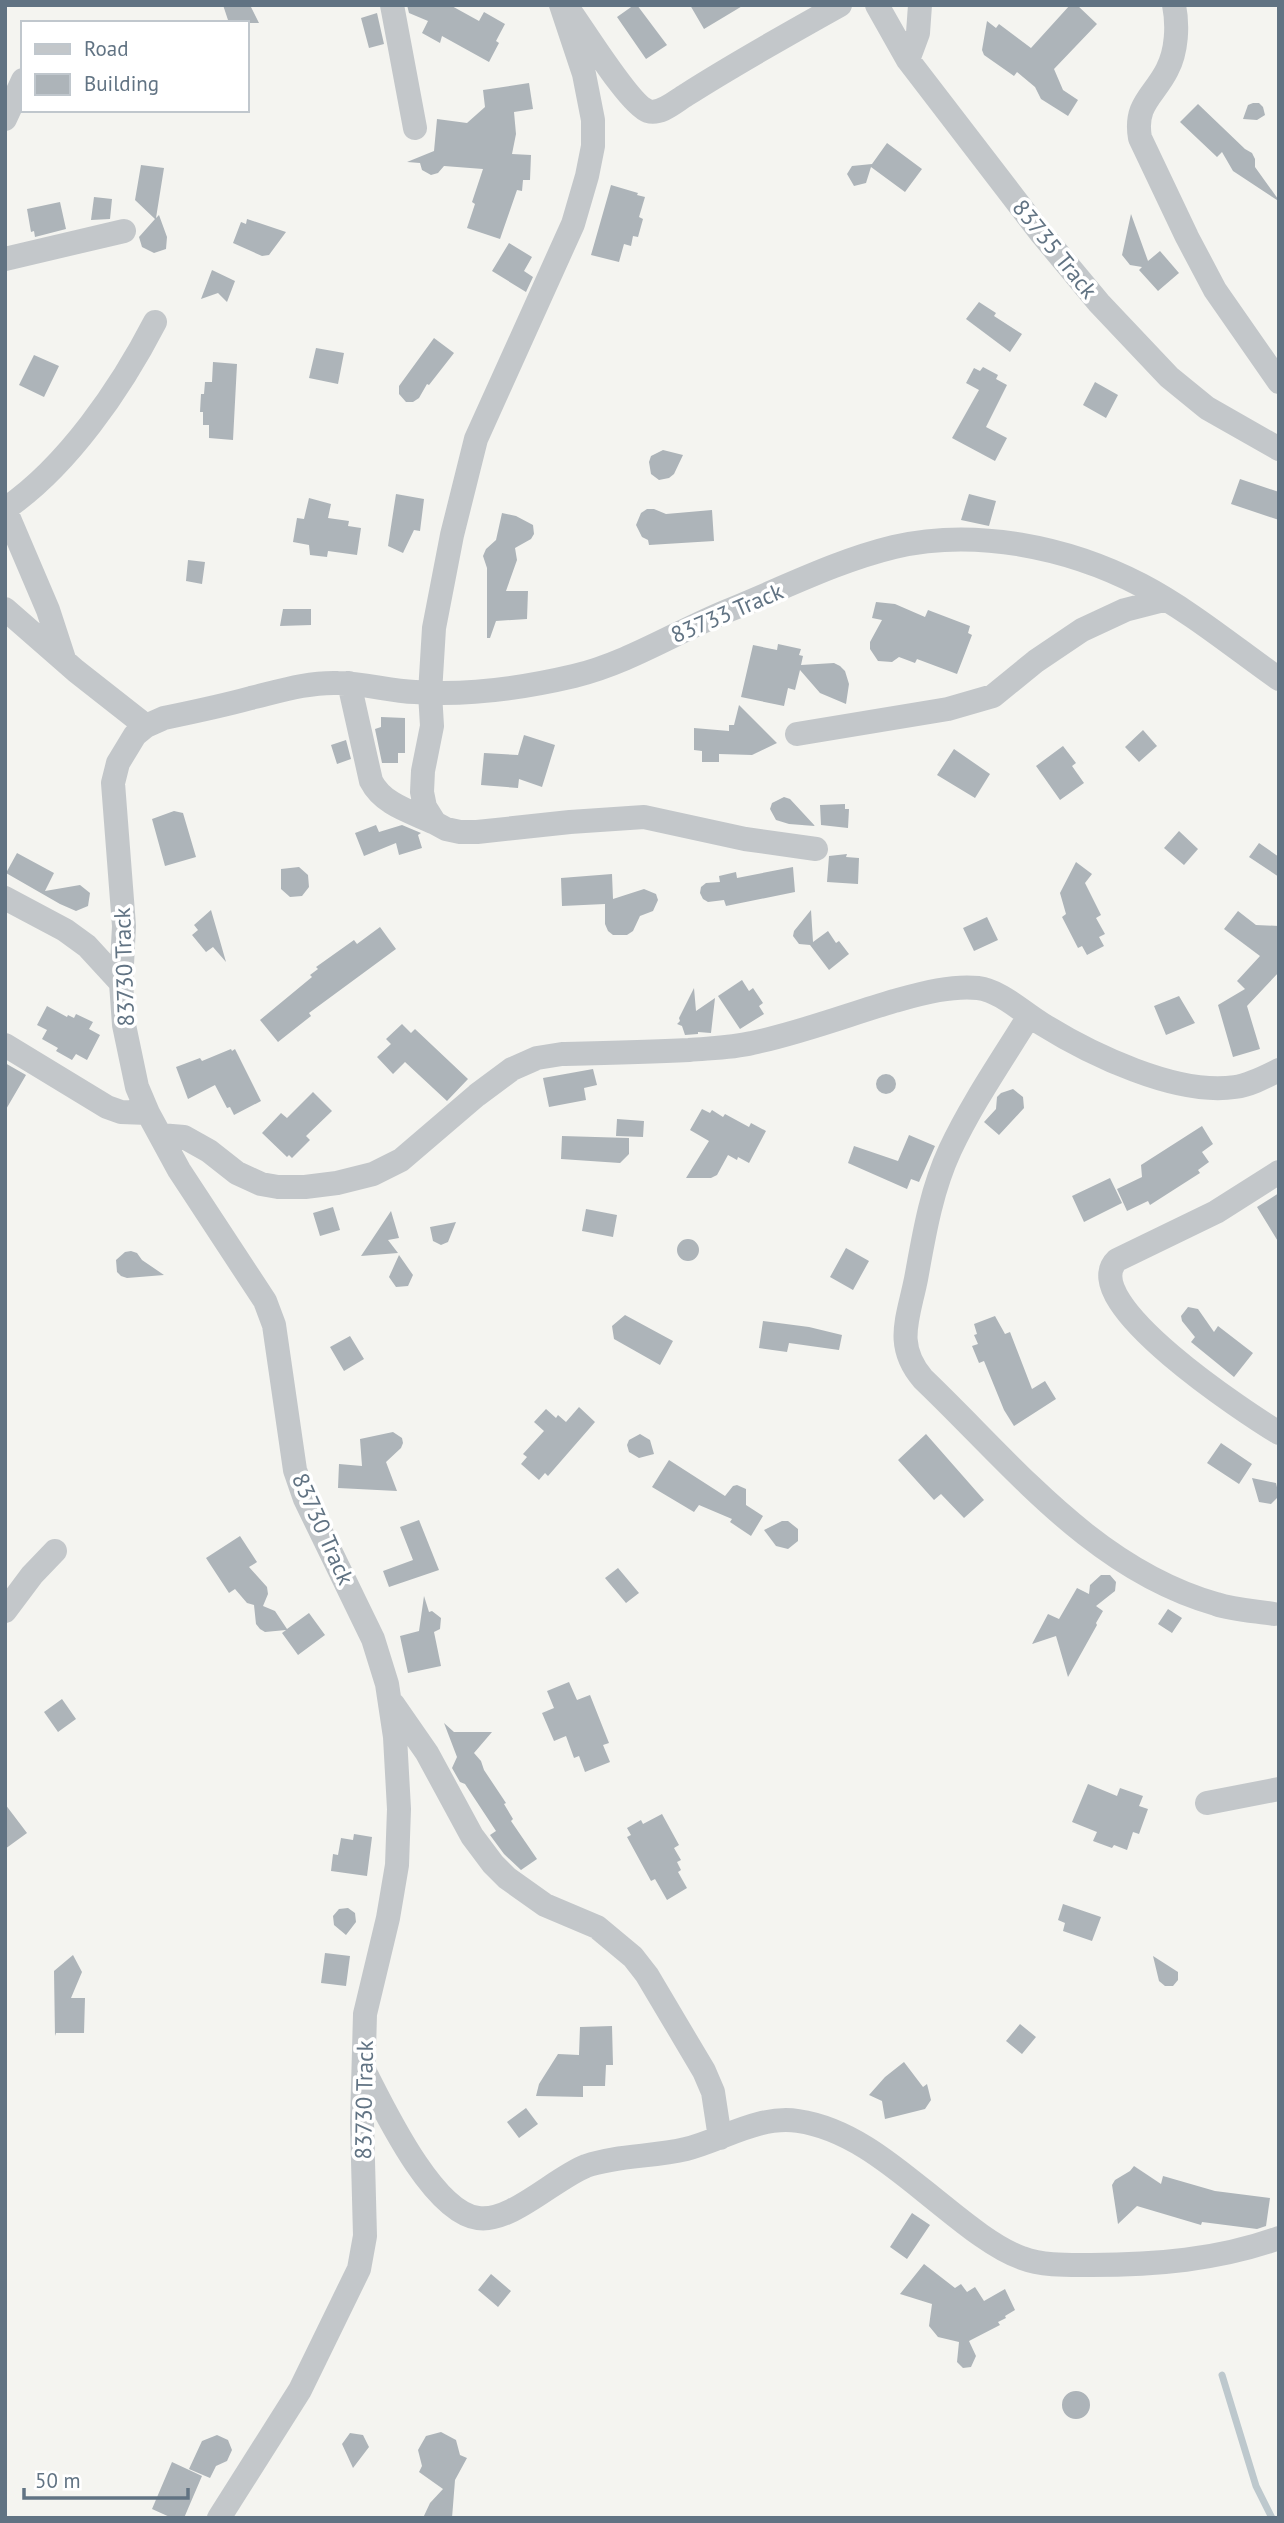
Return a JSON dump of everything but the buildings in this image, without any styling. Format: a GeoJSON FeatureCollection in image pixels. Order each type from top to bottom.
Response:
{"type":"FeatureCollection","features":[{"type":"Feature","properties":{"kind":"street"},"geometry":{"type":"LineString","coordinates":[[393,5],[415,128]]}},
{"type":"Feature","properties":{"kind":"street"},"geometry":{"type":"LineString","coordinates":[[564,5],[629,94],[645,110],[653,112],[667,108],[731,66],[840,5]]}},
{"type":"Feature","properties":{"kind":"street"},"geometry":{"type":"LineString","coordinates":[[435,823],[425,807],[422,792],[423,771],[432,726],[430,693],[434,628],[452,535],[476,439],[573,224],[591,156],[593,120],[584,74],[564,5]]}},
{"type":"Feature","properties":{"kind":"street","name":"83735 Track"},"geometry":{"type":"LineString","coordinates":[[877,5],[908,60],[1040,232],[1100,303],[1169,377],[1207,408],[1279,449]]}},
{"type":"Feature","properties":{"kind":"street"},"geometry":{"type":"LineString","coordinates":[[908,60],[918,33],[920,5]]}},
{"type":"Feature","properties":{"kind":"street"},"geometry":{"type":"LineString","coordinates":[[1174,5],[1177,20],[1174,49],[1168,69],[1140,110],[1140,138],[1214,290],[1279,382]]}},
{"type":"Feature","properties":{"kind":"street"},"geometry":{"type":"LineString","coordinates":[[5,119],[21,84]]}},
{"type":"Feature","properties":{"kind":"street"},"geometry":{"type":"LineString","coordinates":[[5,260],[124,232]]}},
{"type":"Feature","properties":{"kind":"street"},"geometry":{"type":"LineString","coordinates":[[64,659],[48,610],[5,509],[45,479],[72,446],[115,390],[155,322]]}},
{"type":"Feature","properties":{"kind":"street","name":"83733 Track"},"geometry":{"type":"LineString","coordinates":[[145,726],[164,718],[305,685],[349,683],[430,693],[486,691],[576,676],[617,662],[713,617],[851,560],[894,547],[932,541],[976,540],[1026,545],[1053,551],[1122,576],[1143,586],[1279,679]]}},
{"type":"Feature","properties":{"kind":"street"},"geometry":{"type":"LineString","coordinates":[[797,734],[948,709],[985,699],[1006,687],[1082,630],[1125,610],[1164,600]]}},
{"type":"Feature","properties":{"kind":"street"},"geometry":{"type":"LineString","coordinates":[[5,609],[145,726]]}},
{"type":"Feature","properties":{"kind":"street"},"geometry":{"type":"LineString","coordinates":[[349,683],[375,789],[390,803],[446,829],[477,832],[644,817],[745,839],[816,849]]}},
{"type":"Feature","properties":{"kind":"street","name":"83730 Track"},"geometry":{"type":"LineString","coordinates":[[145,726],[126,746],[113,783],[124,926],[121,983],[124,1025],[137,1087],[179,1170],[265,1301],[274,1325],[295,1470],[305,1499],[373,1639],[389,1698],[395,1737],[398,1797],[397,1865],[366,2014],[362,2123],[365,2236],[359,2269],[300,2390],[219,2518]]}},
{"type":"Feature","properties":{"kind":"street"},"geometry":{"type":"LineString","coordinates":[[5,898],[65,930],[87,946],[121,983]]}},
{"type":"Feature","properties":{"kind":"street"},"geometry":{"type":"LineString","coordinates":[[160,1135],[184,1137],[237,1173],[261,1184],[278,1188],[305,1188],[373,1174],[401,1160],[477,1095],[512,1069],[537,1058],[562,1054],[731,1047],[778,1037],[915,995],[951,989],[987,990],[1059,1035],[1104,1057],[1167,1081],[1190,1086],[1231,1088],[1247,1085],[1279,1070]]}},
{"type":"Feature","properties":{"kind":"street"},"geometry":{"type":"LineString","coordinates":[[1029,1016],[979,1096],[950,1151],[938,1183],[928,1214],[905,1332],[907,1355],[911,1365],[1049,1504],[1127,1566],[1217,1605],[1274,1614]]}},
{"type":"Feature","properties":{"kind":"street"},"geometry":{"type":"LineString","coordinates":[[5,1045],[107,1107],[121,1112],[148,1113]]}},
{"type":"Feature","properties":{"kind":"street"},"geometry":{"type":"LineString","coordinates":[[1279,1172],[1216,1212],[1116,1260],[1109,1273],[1116,1295],[1125,1310],[1148,1336],[1220,1393],[1279,1433]]}},
{"type":"Feature","properties":{"kind":"street"},"geometry":{"type":"LineString","coordinates":[[5,1611],[32,1575],[55,1551]]}},
{"type":"Feature","properties":{"kind":"street"},"geometry":{"type":"LineString","coordinates":[[389,1698],[427,1754],[472,1836],[493,1864],[507,1878],[545,1905],[597,1927],[647,1975],[704,2071],[713,2092],[720,2138]]}},
{"type":"Feature","properties":{"kind":"street"},"geometry":{"type":"LineString","coordinates":[[1207,1802],[1279,1789]]}},
{"type":"Feature","properties":{"kind":"street"},"geometry":{"type":"LineString","coordinates":[[363,2068],[395,2132],[434,2187],[453,2205],[476,2218],[490,2218],[508,2212],[587,2166],[685,2149],[746,2127],[794,2120],[815,2124],[867,2149],[950,2212],[1023,2259],[1076,2265],[1178,2262],[1256,2246],[1279,2238]]}},
{"type":"Feature","properties":{"kind":"waterway"},"geometry":{"type":"LineString","coordinates":[[1222,2375],[1256,2486],[1272,2518]]}}]}
